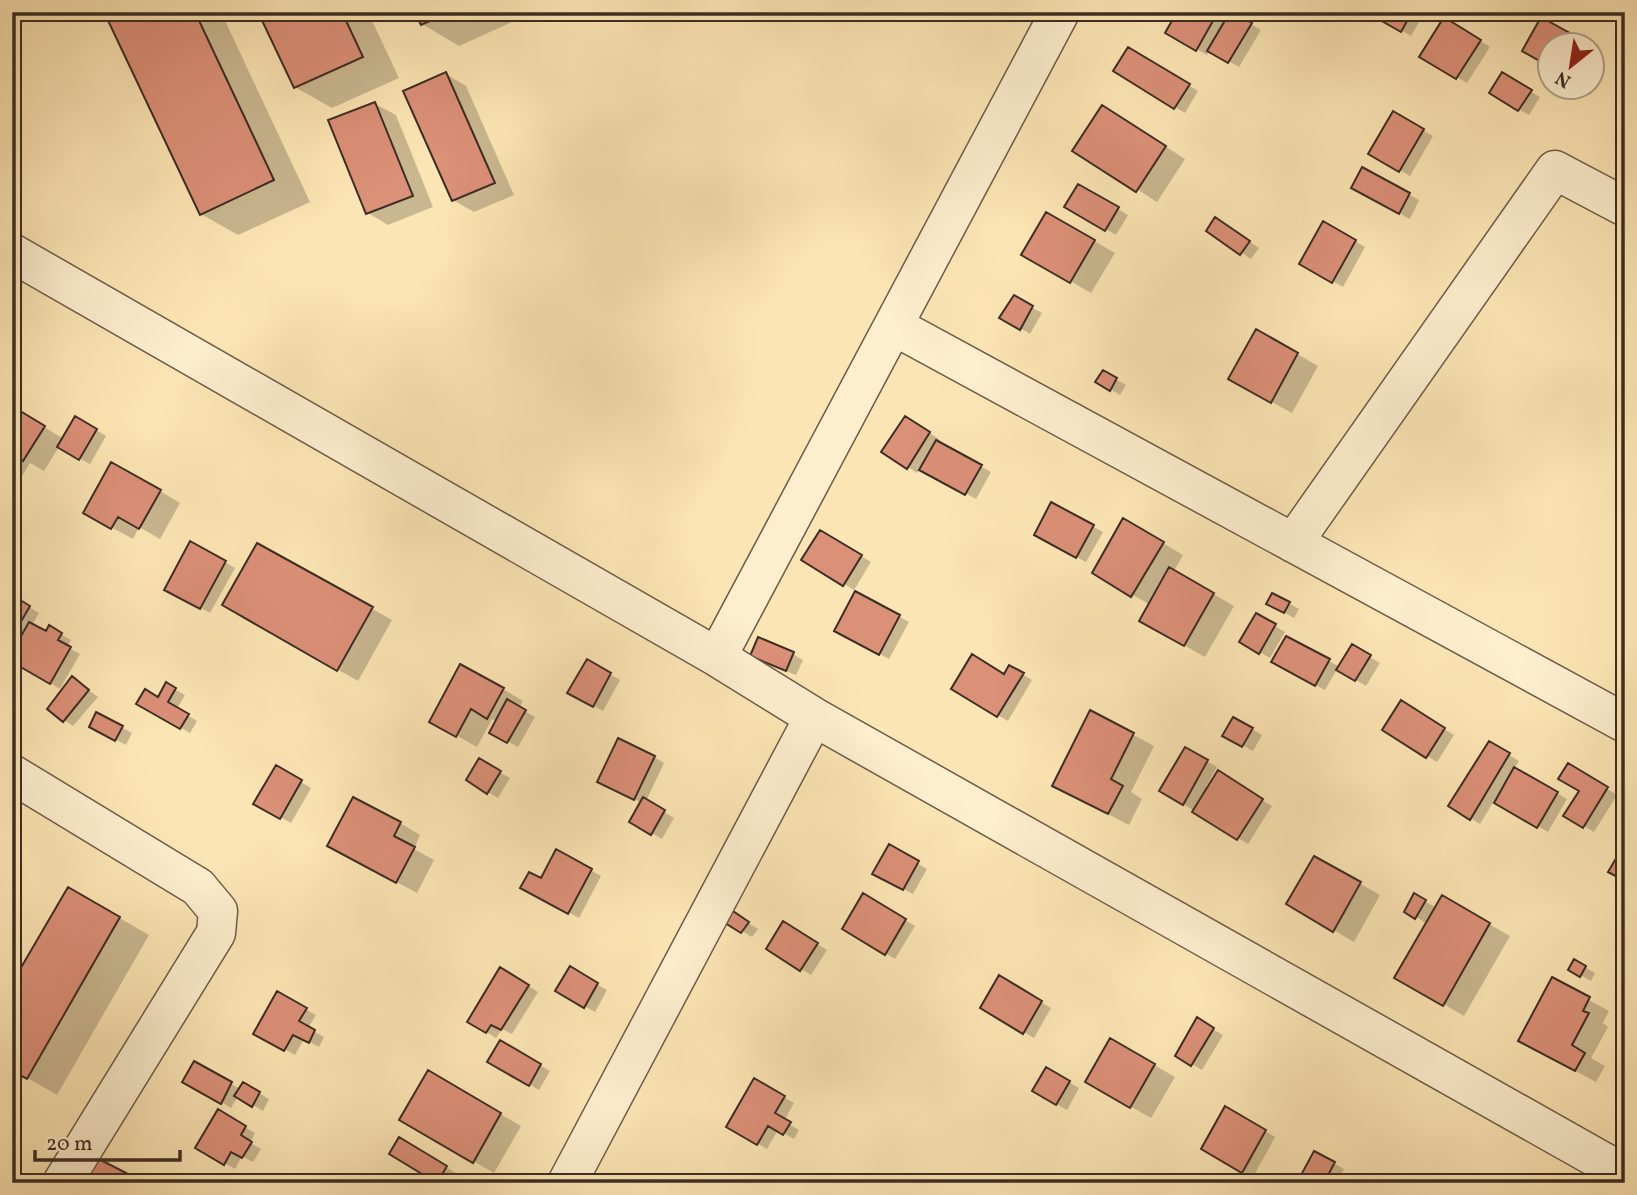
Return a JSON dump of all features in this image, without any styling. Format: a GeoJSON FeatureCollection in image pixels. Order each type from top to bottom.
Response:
{"type":"FeatureCollection","features":[{"type":"Feature","properties":{"kind":"street"},"geometry":{"type":"LineString","coordinates":[[717,657],[1060,12]]}},
{"type":"Feature","properties":{"kind":"street"},"geometry":{"type":"LineString","coordinates":[[1293,543],[1555,170],[1625,206]]}},
{"type":"Feature","properties":{"kind":"street"},"geometry":{"type":"LineString","coordinates":[[12,253],[717,657],[814,717],[1625,1174]]}},
{"type":"Feature","properties":{"kind":"street"},"geometry":{"type":"LineString","coordinates":[[894,326],[1625,723]]}},
{"type":"Feature","properties":{"kind":"street"},"geometry":{"type":"LineString","coordinates":[[567,1183],[814,717]]}},
{"type":"Feature","properties":{"kind":"street"},"geometry":{"type":"LineString","coordinates":[[12,774],[198,887],[218,911],[216,933],[62,1183]]}},
{"type":"Feature","properties":{"kind":"building"},"geometry":{"type":"Polygon","coordinates":[[[104,12],[195,12],[274,180],[200,215],[104,12]]]}},
{"type":"Feature","properties":{"kind":"building"},"geometry":{"type":"Polygon","coordinates":[[[258,12],[342,12],[363,57],[294,88],[258,12]]]}},
{"type":"Feature","properties":{"kind":"building"},"geometry":{"type":"Polygon","coordinates":[[[415,12],[450,12],[421,25],[415,12]]]}},
{"type":"Feature","properties":{"kind":"building"},"geometry":{"type":"Polygon","coordinates":[[[1177,12],[1218,12],[1196,51],[1165,33],[1177,12]]]}},
{"type":"Feature","properties":{"kind":"building"},"geometry":{"type":"Polygon","coordinates":[[[1230,12],[1252,23],[1228,63],[1207,51],[1230,12]]]}},
{"type":"Feature","properties":{"kind":"building"},"geometry":{"type":"Polygon","coordinates":[[[1366,12],[1412,12],[1401,32],[1366,12]]]}},
{"type":"Feature","properties":{"kind":"building"},"geometry":{"type":"Polygon","coordinates":[[[1444,17],[1481,40],[1456,79],[1419,57],[1444,17]]]}},
{"type":"Feature","properties":{"kind":"building"},"geometry":{"type":"Polygon","coordinates":[[[1541,17],[1568,32],[1536,32],[1536,59],[1522,51],[1541,17]]]}},
{"type":"Feature","properties":{"kind":"building"},"geometry":{"type":"Polygon","coordinates":[[[1128,47],[1190,84],[1174,109],[1113,71],[1128,47]]]}},
{"type":"Feature","properties":{"kind":"building"},"geometry":{"type":"Polygon","coordinates":[[[446,72],[495,183],[452,201],[403,91],[446,72]]]}},
{"type":"Feature","properties":{"kind":"building"},"geometry":{"type":"Polygon","coordinates":[[[1502,72],[1532,90],[1518,111],[1489,93],[1502,72]]]}},
{"type":"Feature","properties":{"kind":"building"},"geometry":{"type":"Polygon","coordinates":[[[375,102],[413,196],[366,214],[328,120],[375,102]]]}},
{"type":"Feature","properties":{"kind":"building"},"geometry":{"type":"Polygon","coordinates":[[[1102,105],[1166,146],[1136,192],[1072,151],[1102,105]]]}},
{"type":"Feature","properties":{"kind":"building"},"geometry":{"type":"Polygon","coordinates":[[[1393,111],[1424,129],[1399,172],[1368,154],[1393,111]]]}},
{"type":"Feature","properties":{"kind":"building"},"geometry":{"type":"Polygon","coordinates":[[[1362,167],[1410,193],[1399,214],[1351,188],[1362,167]]]}},
{"type":"Feature","properties":{"kind":"building"},"geometry":{"type":"Polygon","coordinates":[[[1078,184],[1119,207],[1105,231],[1064,207],[1078,184]]]}},
{"type":"Feature","properties":{"kind":"building"},"geometry":{"type":"Polygon","coordinates":[[[1046,212],[1095,240],[1070,283],[1021,255],[1046,212]]]}},
{"type":"Feature","properties":{"kind":"building"},"geometry":{"type":"Polygon","coordinates":[[[1215,217],[1250,241],[1240,255],[1206,231],[1215,217]]]}},
{"type":"Feature","properties":{"kind":"building"},"geometry":{"type":"Polygon","coordinates":[[[1323,221],[1356,240],[1332,283],[1299,264],[1323,221]]]}},
{"type":"Feature","properties":{"kind":"building"},"geometry":{"type":"Polygon","coordinates":[[[1014,295],[1033,306],[1020,330],[999,318],[1014,295]]]}},
{"type":"Feature","properties":{"kind":"building"},"geometry":{"type":"Polygon","coordinates":[[[1256,329],[1298,353],[1271,403],[1228,379],[1256,329]]]}},
{"type":"Feature","properties":{"kind":"building"},"geometry":{"type":"Polygon","coordinates":[[[1103,370],[1117,378],[1110,391],[1095,382],[1103,370]]]}},
{"type":"Feature","properties":{"kind":"building"},"geometry":{"type":"Polygon","coordinates":[[[12,406],[45,426],[23,461],[12,454],[12,406]]]}},
{"type":"Feature","properties":{"kind":"building"},"geometry":{"type":"Polygon","coordinates":[[[75,416],[97,429],[79,460],[57,447],[75,416]]]}},
{"type":"Feature","properties":{"kind":"building"},"geometry":{"type":"Polygon","coordinates":[[[905,416],[930,432],[907,469],[881,452],[905,416]]]}},
{"type":"Feature","properties":{"kind":"building"},"geometry":{"type":"Polygon","coordinates":[[[936,440],[982,465],[965,495],[919,470],[936,440]]]}},
{"type":"Feature","properties":{"kind":"building"},"geometry":{"type":"Polygon","coordinates":[[[111,462],[161,490],[139,529],[118,517],[111,529],[83,513],[111,462]]]}},
{"type":"Feature","properties":{"kind":"building"},"geometry":{"type":"Polygon","coordinates":[[[1051,502],[1094,525],[1076,558],[1034,535],[1051,502]]]}},
{"type":"Feature","properties":{"kind":"building"},"geometry":{"type":"Polygon","coordinates":[[[1123,518],[1164,542],[1131,597],[1092,573],[1123,518]]]}},
{"type":"Feature","properties":{"kind":"building"},"geometry":{"type":"Polygon","coordinates":[[[820,530],[862,555],[843,586],[801,560],[820,530]]]}},
{"type":"Feature","properties":{"kind":"building"},"geometry":{"type":"Polygon","coordinates":[[[190,541],[226,561],[200,609],[164,590],[190,541]]]}},
{"type":"Feature","properties":{"kind":"building"},"geometry":{"type":"Polygon","coordinates":[[[257,543],[373,607],[337,671],[222,605],[257,543]]]}},
{"type":"Feature","properties":{"kind":"building"},"geometry":{"type":"Polygon","coordinates":[[[1169,567],[1214,593],[1184,646],[1139,621],[1169,567]]]}},
{"type":"Feature","properties":{"kind":"building"},"geometry":{"type":"Polygon","coordinates":[[[855,591],[900,615],[879,655],[834,631],[855,591]]]}},
{"type":"Feature","properties":{"kind":"building"},"geometry":{"type":"Polygon","coordinates":[[[1272,593],[1290,602],[1284,613],[1266,604],[1272,593]]]}},
{"type":"Feature","properties":{"kind":"building"},"geometry":{"type":"Polygon","coordinates":[[[12,595],[30,606],[12,637],[12,595]]]}},
{"type":"Feature","properties":{"kind":"building"},"geometry":{"type":"Polygon","coordinates":[[[1256,613],[1276,624],[1259,654],[1239,642],[1256,613]]]}},
{"type":"Feature","properties":{"kind":"building"},"geometry":{"type":"Polygon","coordinates":[[[29,622],[46,631],[49,625],[62,633],[58,640],[71,647],[50,684],[12,662],[12,652],[29,622]]]}},
{"type":"Feature","properties":{"kind":"building"},"geometry":{"type":"Polygon","coordinates":[[[1286,636],[1330,659],[1315,686],[1271,662],[1286,636]]]}},
{"type":"Feature","properties":{"kind":"building"},"geometry":{"type":"Polygon","coordinates":[[[758,637],[794,652],[786,671],[750,656],[758,637]]]}},
{"type":"Feature","properties":{"kind":"building"},"geometry":{"type":"Polygon","coordinates":[[[1352,644],[1371,655],[1355,681],[1336,670],[1352,644]]]}},
{"type":"Feature","properties":{"kind":"building"},"geometry":{"type":"Polygon","coordinates":[[[972,654],[1004,674],[1009,665],[1024,673],[997,717],[951,689],[972,654]]]}},
{"type":"Feature","properties":{"kind":"building"},"geometry":{"type":"Polygon","coordinates":[[[587,659],[611,673],[593,707],[567,693],[587,659]]]}},
{"type":"Feature","properties":{"kind":"building"},"geometry":{"type":"Polygon","coordinates":[[[460,664],[504,688],[487,719],[471,709],[456,737],[429,722],[460,664]]]}},
{"type":"Feature","properties":{"kind":"building"},"geometry":{"type":"Polygon","coordinates":[[[72,676],[89,690],[63,722],[47,709],[72,676]]]}},
{"type":"Feature","properties":{"kind":"building"},"geometry":{"type":"Polygon","coordinates":[[[166,682],[176,688],[168,702],[189,714],[180,729],[136,704],[145,689],[158,697],[166,682]]]}},
{"type":"Feature","properties":{"kind":"building"},"geometry":{"type":"Polygon","coordinates":[[[507,699],[526,710],[507,743],[489,733],[507,699]]]}},
{"type":"Feature","properties":{"kind":"building"},"geometry":{"type":"Polygon","coordinates":[[[1401,700],[1445,728],[1426,758],[1382,730],[1401,700]]]}},
{"type":"Feature","properties":{"kind":"building"},"geometry":{"type":"Polygon","coordinates":[[[1090,710],[1134,733],[1111,779],[1123,786],[1108,814],[1052,786],[1090,710]]]}},
{"type":"Feature","properties":{"kind":"building"},"geometry":{"type":"Polygon","coordinates":[[[96,712],[123,726],[115,741],[89,727],[96,712]]]}},
{"type":"Feature","properties":{"kind":"building"},"geometry":{"type":"Polygon","coordinates":[[[1233,717],[1253,728],[1242,747],[1222,736],[1233,717]]]}},
{"type":"Feature","properties":{"kind":"building"},"geometry":{"type":"Polygon","coordinates":[[[618,738],[655,756],[634,800],[597,782],[618,738]]]}},
{"type":"Feature","properties":{"kind":"building"},"geometry":{"type":"Polygon","coordinates":[[[1489,741],[1510,753],[1470,820],[1448,806],[1489,741]]]}},
{"type":"Feature","properties":{"kind":"building"},"geometry":{"type":"Polygon","coordinates":[[[1185,747],[1208,760],[1183,805],[1159,791],[1185,747]]]}},
{"type":"Feature","properties":{"kind":"building"},"geometry":{"type":"Polygon","coordinates":[[[479,758],[501,771],[487,794],[466,780],[479,758]]]}},
{"type":"Feature","properties":{"kind":"building"},"geometry":{"type":"Polygon","coordinates":[[[1568,763],[1608,787],[1583,828],[1563,816],[1579,791],[1558,779],[1568,763]]]}},
{"type":"Feature","properties":{"kind":"building"},"geometry":{"type":"Polygon","coordinates":[[[276,765],[302,780],[280,819],[253,804],[276,765]]]}},
{"type":"Feature","properties":{"kind":"building"},"geometry":{"type":"Polygon","coordinates":[[[1514,767],[1558,792],[1537,828],[1494,803],[1514,767]]]}},
{"type":"Feature","properties":{"kind":"building"},"geometry":{"type":"Polygon","coordinates":[[[1218,770],[1263,799],[1237,840],[1192,812],[1218,770]]]}},
{"type":"Feature","properties":{"kind":"building"},"geometry":{"type":"Polygon","coordinates":[[[353,797],[401,822],[394,836],[415,847],[396,883],[327,846],[353,797]]]}},
{"type":"Feature","properties":{"kind":"building"},"geometry":{"type":"Polygon","coordinates":[[[643,797],[665,810],[651,835],[629,822],[643,797]]]}},
{"type":"Feature","properties":{"kind":"building"},"geometry":{"type":"Polygon","coordinates":[[[1625,843],[1625,881],[1608,872],[1625,843]]]}},
{"type":"Feature","properties":{"kind":"building"},"geometry":{"type":"Polygon","coordinates":[[[889,844],[919,861],[903,890],[872,874],[889,844]]]}},
{"type":"Feature","properties":{"kind":"building"},"geometry":{"type":"Polygon","coordinates":[[[556,849],[592,869],[568,914],[520,888],[529,872],[541,878],[556,849]]]}},
{"type":"Feature","properties":{"kind":"building"},"geometry":{"type":"Polygon","coordinates":[[[1314,856],[1361,882],[1333,932],[1286,904],[1314,856]]]}},
{"type":"Feature","properties":{"kind":"building"},"geometry":{"type":"Polygon","coordinates":[[[68,887],[120,917],[27,1079],[12,1071],[12,983],[68,887]]]}},
{"type":"Feature","properties":{"kind":"building"},"geometry":{"type":"Polygon","coordinates":[[[863,893],[906,919],[885,955],[842,929],[863,893]]]}},
{"type":"Feature","properties":{"kind":"building"},"geometry":{"type":"Polygon","coordinates":[[[1414,893],[1426,900],[1415,919],[1404,912],[1414,893]]]}},
{"type":"Feature","properties":{"kind":"building"},"geometry":{"type":"Polygon","coordinates":[[[1442,895],[1490,923],[1443,1006],[1394,978],[1442,895]]]}},
{"type":"Feature","properties":{"kind":"building"},"geometry":{"type":"Polygon","coordinates":[[[733,911],[749,922],[741,933],[725,923],[733,911]]]}},
{"type":"Feature","properties":{"kind":"building"},"geometry":{"type":"Polygon","coordinates":[[[783,921],[818,943],[800,971],[766,949],[783,921]]]}},
{"type":"Feature","properties":{"kind":"building"},"geometry":{"type":"Polygon","coordinates":[[[1574,959],[1586,966],[1580,977],[1568,970],[1574,959]]]}},
{"type":"Feature","properties":{"kind":"building"},"geometry":{"type":"Polygon","coordinates":[[[570,966],[598,983],[584,1008],[555,991],[570,966]]]}},
{"type":"Feature","properties":{"kind":"building"},"geometry":{"type":"Polygon","coordinates":[[[500,967],[529,985],[501,1030],[491,1025],[486,1033],[467,1022],[500,967]]]}},
{"type":"Feature","properties":{"kind":"building"},"geometry":{"type":"Polygon","coordinates":[[[999,975],[1042,1001],[1023,1034],[980,1008],[999,975]]]}},
{"type":"Feature","properties":{"kind":"building"},"geometry":{"type":"Polygon","coordinates":[[[1552,977],[1590,997],[1583,1011],[1589,1013],[1572,1045],[1585,1053],[1575,1071],[1518,1041],[1552,977]]]}},
{"type":"Feature","properties":{"kind":"building"},"geometry":{"type":"Polygon","coordinates":[[[277,991],[307,1008],[299,1021],[315,1030],[309,1043],[293,1035],[284,1051],[253,1034],[277,991]]]}},
{"type":"Feature","properties":{"kind":"building"},"geometry":{"type":"Polygon","coordinates":[[[1197,1017],[1214,1028],[1191,1066],[1175,1056],[1197,1017]]]}},
{"type":"Feature","properties":{"kind":"building"},"geometry":{"type":"Polygon","coordinates":[[[1110,1038],[1155,1064],[1130,1108],[1085,1082],[1110,1038]]]}},
{"type":"Feature","properties":{"kind":"building"},"geometry":{"type":"Polygon","coordinates":[[[500,1040],[541,1064],[529,1086],[487,1062],[500,1040]]]}},
{"type":"Feature","properties":{"kind":"building"},"geometry":{"type":"Polygon","coordinates":[[[194,1061],[232,1082],[221,1104],[182,1082],[194,1061]]]}},
{"type":"Feature","properties":{"kind":"building"},"geometry":{"type":"Polygon","coordinates":[[[1046,1067],[1070,1081],[1056,1105],[1032,1091],[1046,1067]]]}},
{"type":"Feature","properties":{"kind":"building"},"geometry":{"type":"Polygon","coordinates":[[[428,1070],[501,1113],[473,1163],[399,1120],[428,1070]]]}},
{"type":"Feature","properties":{"kind":"building"},"geometry":{"type":"Polygon","coordinates":[[[754,1078],[785,1096],[775,1113],[791,1122],[783,1135],[768,1126],[757,1145],[726,1127],[754,1078]]]}},
{"type":"Feature","properties":{"kind":"building"},"geometry":{"type":"Polygon","coordinates":[[[243,1082],[260,1092],[252,1107],[234,1096],[243,1082]]]}},
{"type":"Feature","properties":{"kind":"building"},"geometry":{"type":"Polygon","coordinates":[[[1225,1106],[1266,1130],[1242,1173],[1201,1149],[1225,1106]]]}},
{"type":"Feature","properties":{"kind":"building"},"geometry":{"type":"Polygon","coordinates":[[[218,1109],[246,1126],[241,1135],[252,1142],[242,1158],[231,1152],[224,1165],[195,1148],[218,1109]]]}},
{"type":"Feature","properties":{"kind":"building"},"geometry":{"type":"Polygon","coordinates":[[[399,1137],[447,1166],[437,1183],[389,1154],[399,1137]]]}},
{"type":"Feature","properties":{"kind":"building"},"geometry":{"type":"Polygon","coordinates":[[[1314,1151],[1335,1162],[1324,1183],[1316,1183],[1301,1175],[1314,1151]]]}},
{"type":"Feature","properties":{"kind":"building"},"geometry":{"type":"Polygon","coordinates":[[[97,1158],[128,1174],[124,1183],[91,1183],[86,1180],[97,1158]]]}},
{"type":"Feature","properties":{"kind":"building"},"geometry":{"type":"Polygon","coordinates":[[[1016,1175],[1030,1183],[1011,1183],[1016,1175]]]}},
{"type":"Feature","properties":{"kind":"building"},"geometry":{"type":"Polygon","coordinates":[[[1350,1175],[1362,1183],[1345,1183],[1350,1175]]]}}]}
